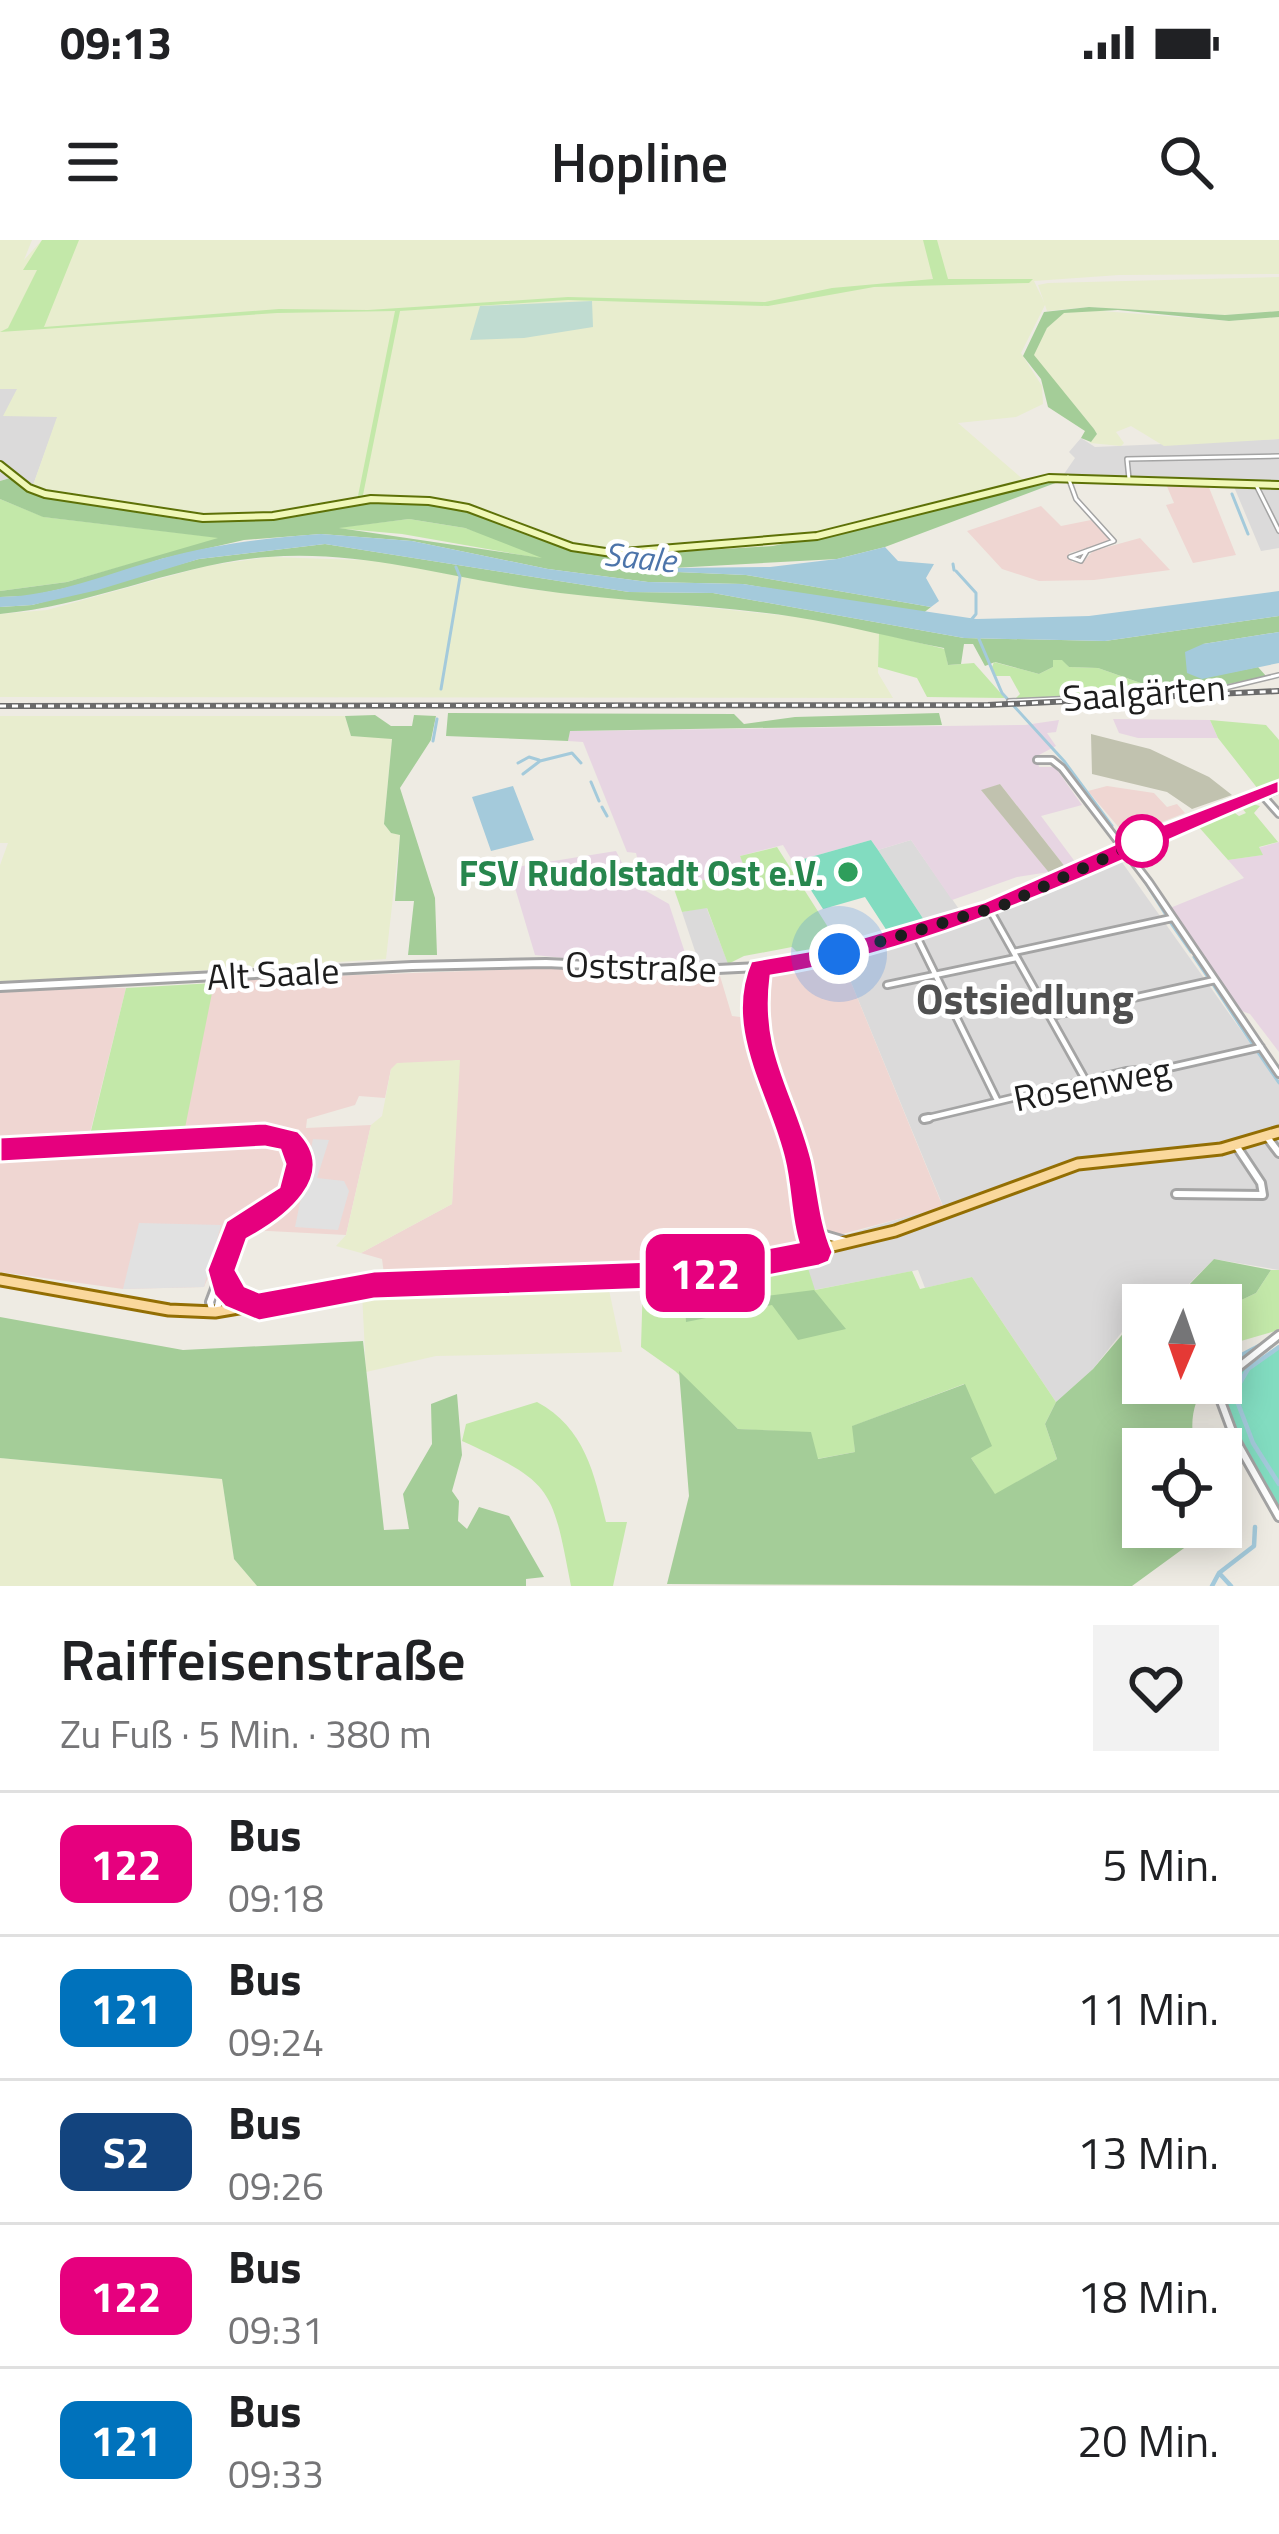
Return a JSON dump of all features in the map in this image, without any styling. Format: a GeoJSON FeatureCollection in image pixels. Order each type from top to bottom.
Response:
{"type":"FeatureCollection","features":[{"type":"Feature","properties":{"kind":"main road"},"geometry":{"type":"LineString","coordinates":[[0,465],[29,488],[66,499],[203,518],[289,514],[371,499],[429,501],[468,508],[572,548],[612,553],[817,536],[1031,481],[1068,477],[1279,485]]}},
{"type":"Feature","properties":{"kind":"main road"},"geometry":{"type":"LineString","coordinates":[[0,1280],[169,1310],[215,1312],[374,1285],[732,1270],[856,1243],[1078,1164],[1236,1146],[1279,1132]]}},
{"type":"Feature","properties":{"kind":"street"},"geometry":{"type":"LineString","coordinates":[[1129,481],[1127,459],[1279,455]]}},
{"type":"Feature","properties":{"kind":"street"},"geometry":{"type":"LineString","coordinates":[[1068,477],[1076,500],[1114,541],[1087,551]]}},
{"type":"Feature","properties":{"kind":"street"},"geometry":{"type":"LineString","coordinates":[[1256,484],[1279,531]]}},
{"type":"Feature","properties":{"kind":"street","name":"Saalgärten"},"geometry":{"type":"LineString","coordinates":[[1011,701],[1208,692],[1279,676]]}},
{"type":"Feature","properties":{"kind":"street"},"geometry":{"type":"LineString","coordinates":[[1037,760],[1052,760],[1062,768],[1173,917],[1279,1074]]}},
{"type":"Feature","properties":{"kind":"street","name":"Oststraße"},"geometry":{"type":"LineString","coordinates":[[546,963],[654,970],[760,968],[826,958],[990,910],[1121,850],[1279,788]]}},
{"type":"Feature","properties":{"kind":"street"},"geometry":{"type":"LineString","coordinates":[[1261,794],[1279,814]]}},
{"type":"Feature","properties":{"kind":"street"},"geometry":{"type":"LineString","coordinates":[[990,910],[1086,1081]]}},
{"type":"Feature","properties":{"kind":"street"},"geometry":{"type":"LineString","coordinates":[[887,985],[1173,917]]}},
{"type":"Feature","properties":{"kind":"street"},"geometry":{"type":"LineString","coordinates":[[915,933],[998,1101]]}},
{"type":"Feature","properties":{"kind":"street","name":"Alt Saale"},"geometry":{"type":"LineString","coordinates":[[0,987],[546,963]]}},
{"type":"Feature","properties":{"kind":"street"},"geometry":{"type":"LineString","coordinates":[[760,968],[756,1039],[798,1159],[812,1244],[819,1252]]}},
{"type":"Feature","properties":{"kind":"street"},"geometry":{"type":"LineString","coordinates":[[1050,1016],[1215,980]]}},
{"type":"Feature","properties":{"kind":"street","name":"Rosenweg"},"geometry":{"type":"LineString","coordinates":[[924,1119],[1261,1047]]}},
{"type":"Feature","properties":{"kind":"street"},"geometry":{"type":"LineString","coordinates":[[0,1149],[265,1135],[288,1140],[295,1147],[298,1164],[291,1194],[236,1230],[210,1302],[215,1312]]}},
{"type":"Feature","properties":{"kind":"street"},"geometry":{"type":"LineString","coordinates":[[1267,1137],[1279,1153]]}},
{"type":"Feature","properties":{"kind":"street"},"geometry":{"type":"LineString","coordinates":[[1176,1194],[1263,1195],[1261,1183],[1236,1146]]}},
{"type":"Feature","properties":{"kind":"street"},"geometry":{"type":"LineString","coordinates":[[808,1218],[818,1233],[819,1252]]}},
{"type":"Feature","properties":{"kind":"street"},"geometry":{"type":"LineString","coordinates":[[818,1233],[856,1243]]}},
{"type":"Feature","properties":{"kind":"street"},"geometry":{"type":"LineString","coordinates":[[215,1312],[224,1285],[222,1270]]}},
{"type":"Feature","properties":{"kind":"street"},"geometry":{"type":"LineString","coordinates":[[224,1285],[235,1297],[259,1306]]}},
{"type":"Feature","properties":{"kind":"street"},"geometry":{"type":"LineString","coordinates":[[1279,1335],[1226,1377],[1220,1396],[1235,1439],[1279,1517]]}},
{"type":"Feature","properties":{"kind":"shaded area"},"geometry":{"type":"Polygon","coordinates":[[[0,240],[32,240],[24,260],[42,240],[1279,240],[1279,274],[1034,281],[1044,302],[1038,285],[1048,283],[1279,277],[1279,311],[1225,315],[1089,307],[1047,311],[1045,305],[1021,353],[1042,386],[1043,404],[1016,417],[958,423],[1026,482],[842,534],[773,546],[610,556],[568,549],[537,534],[366,501],[264,520],[181,520],[122,506],[52,499],[31,491],[57,417],[3,416],[17,389],[0,389],[0,240]]]}},
{"type":"Feature","properties":{"kind":"shaded area"},"geometry":{"type":"Polygon","coordinates":[[[592,301],[593,327],[524,338],[470,340],[480,306],[592,301]]]}},
{"type":"Feature","properties":{"kind":"shaded area"},"geometry":{"type":"Polygon","coordinates":[[[1089,310],[1229,321],[1279,317],[1279,439],[1164,446],[1131,426],[1116,432],[1124,443],[1121,446],[1090,443],[1097,434],[1094,429],[1033,355],[1047,328],[1063,313],[1089,310]]]}},
{"type":"Feature","properties":{"kind":"shaded area"},"geometry":{"type":"Polygon","coordinates":[[[18,388],[4,416],[58,416],[31,491],[10,478],[0,481],[0,389],[18,388]]]}},
{"type":"Feature","properties":{"kind":"shaded area"},"geometry":{"type":"Polygon","coordinates":[[[1081,438],[1095,447],[1279,439],[1279,548],[1261,551],[1232,482],[1064,474],[1075,458],[1069,452],[1081,438]]]}},
{"type":"Feature","properties":{"kind":"shaded area"},"geometry":{"type":"Polygon","coordinates":[[[1166,484],[1208,485],[1236,555],[1193,563],[1166,505],[1174,503],[1166,484]]]}},
{"type":"Feature","properties":{"kind":"shaded area"},"geometry":{"type":"Polygon","coordinates":[[[1041,506],[1061,526],[1091,520],[1109,537],[1107,543],[1069,553],[1072,562],[1082,563],[1093,551],[1140,538],[1170,570],[1094,580],[1039,581],[1002,569],[967,531],[1041,506]]]}},
{"type":"Feature","properties":{"kind":"shaded area"},"geometry":{"type":"Polygon","coordinates":[[[269,557],[392,561],[527,589],[799,617],[879,633],[878,673],[893,698],[0,697],[0,614],[47,610],[206,566],[269,557]]]}},
{"type":"Feature","properties":{"kind":"shaded area"},"geometry":{"type":"Polygon","coordinates":[[[0,716],[345,716],[351,736],[392,738],[384,824],[391,833],[400,834],[386,959],[0,983],[0,865],[8,843],[0,843],[0,716]]]}},
{"type":"Feature","properties":{"kind":"shaded area"},"geometry":{"type":"Polygon","coordinates":[[[1113,719],[1210,720],[1218,738],[1138,738],[1119,733],[1113,719]]]}},
{"type":"Feature","properties":{"kind":"shaded area"},"geometry":{"type":"Polygon","coordinates":[[[1059,720],[1056,732],[1047,733],[1056,746],[1037,756],[1039,767],[1055,767],[1082,805],[1041,816],[1076,863],[1066,868],[1000,784],[982,791],[1049,872],[1017,877],[952,900],[911,840],[878,850],[871,840],[793,862],[783,845],[740,856],[747,872],[669,887],[665,876],[641,874],[636,853],[627,852],[583,742],[568,741],[569,731],[1025,725],[1059,720]]]}},
{"type":"Feature","properties":{"kind":"shaded area"},"geometry":{"type":"Polygon","coordinates":[[[1091,734],[1150,749],[1209,777],[1232,795],[1192,809],[1167,792],[1092,774],[1091,734]]]}},
{"type":"Feature","properties":{"kind":"shaded area"},"geometry":{"type":"Polygon","coordinates":[[[1000,784],[1066,868],[1051,875],[981,790],[1000,784]]]}},
{"type":"Feature","properties":{"kind":"shaded area"},"geometry":{"type":"Polygon","coordinates":[[[1107,786],[1154,793],[1167,807],[1177,804],[1185,813],[1126,836],[1088,791],[1107,786]]]}},
{"type":"Feature","properties":{"kind":"shaded area"},"geometry":{"type":"Polygon","coordinates":[[[911,840],[961,912],[926,923],[878,850],[911,840]]]}},
{"type":"Feature","properties":{"kind":"shaded area"},"geometry":{"type":"Polygon","coordinates":[[[1279,842],[1279,1052],[1250,1014],[1239,1010],[1170,908],[1244,878],[1228,860],[1262,855],[1258,848],[1279,842]]]}},
{"type":"Feature","properties":{"kind":"shaded area"},"geometry":{"type":"Polygon","coordinates":[[[616,851],[632,883],[669,904],[687,959],[657,968],[535,955],[516,891],[503,869],[616,851]]]}},
{"type":"Feature","properties":{"kind":"shaded area"},"geometry":{"type":"Polygon","coordinates":[[[1119,858],[1279,1084],[1279,1270],[1214,1259],[1189,1284],[1122,1284],[1122,1332],[1093,1369],[1056,1402],[972,1277],[925,1288],[918,1270],[814,1290],[801,1248],[943,1206],[841,958],[997,913],[1119,858]]]}},
{"type":"Feature","properties":{"kind":"shaded area"},"geometry":{"type":"Polygon","coordinates":[[[707,907],[729,966],[699,963],[682,912],[707,907]]]}},
{"type":"Feature","properties":{"kind":"shaded area"},"geometry":{"type":"Polygon","coordinates":[[[841,958],[943,1207],[839,1235],[818,1227],[811,1193],[818,1183],[788,1111],[762,1009],[768,974],[841,958]]]}},
{"type":"Feature","properties":{"kind":"shaded area"},"geometry":{"type":"Polygon","coordinates":[[[553,968],[609,972],[609,981],[629,982],[631,974],[720,976],[732,1016],[748,1018],[748,1031],[794,1159],[796,1183],[788,1187],[805,1236],[801,1245],[745,1257],[622,1269],[430,1277],[384,1274],[382,1259],[361,1253],[452,1204],[459,1060],[391,1069],[385,1098],[359,1096],[355,1105],[307,1119],[306,1128],[371,1125],[346,1235],[229,1229],[204,1287],[123,1289],[0,1272],[0,986],[126,988],[89,1137],[218,980],[553,968]]]}},
{"type":"Feature","properties":{"kind":"shaded area"},"geometry":{"type":"Polygon","coordinates":[[[460,1060],[452,1204],[361,1253],[336,1246],[346,1235],[371,1125],[382,1116],[391,1069],[397,1063],[460,1060]]]}},
{"type":"Feature","properties":{"kind":"shaded area"},"geometry":{"type":"Polygon","coordinates":[[[313,1139],[329,1140],[317,1178],[344,1181],[349,1191],[338,1230],[295,1227],[313,1139]]]}},
{"type":"Feature","properties":{"kind":"shaded area"},"geometry":{"type":"Polygon","coordinates":[[[139,1223],[221,1225],[204,1287],[123,1289],[139,1223]]]}},
{"type":"Feature","properties":{"kind":"shaded area"},"geometry":{"type":"Polygon","coordinates":[[[608,1285],[622,1352],[436,1356],[366,1372],[362,1293],[608,1285]]]}},
{"type":"Feature","properties":{"kind":"shaded area"},"geometry":{"type":"Polygon","coordinates":[[[0,1458],[222,1479],[234,1559],[257,1586],[0,1586],[0,1458]]]}},
{"type":"Feature","properties":{"kind":"green space"},"geometry":{"type":"Polygon","coordinates":[[[42,240],[79,240],[44,327],[279,309],[368,310],[568,297],[765,302],[832,288],[933,279],[923,240],[937,240],[948,279],[1033,279],[1029,283],[874,287],[768,306],[568,300],[400,311],[363,495],[358,496],[395,311],[277,313],[0,332],[8,328],[37,270],[23,270],[42,240]]]}},
{"type":"Feature","properties":{"kind":"green space"},"geometry":{"type":"Polygon","coordinates":[[[1089,307],[1225,315],[1279,311],[1279,317],[1229,321],[1118,310],[1064,313],[1047,328],[1034,355],[1094,429],[1097,434],[1091,442],[1081,438],[1085,431],[1048,407],[1041,379],[1023,356],[1044,312],[1089,307]]]}},
{"type":"Feature","properties":{"kind":"green space"},"geometry":{"type":"Polygon","coordinates":[[[10,478],[52,499],[122,506],[181,520],[264,520],[366,501],[428,503],[466,510],[568,549],[610,556],[773,546],[934,510],[1026,482],[1058,482],[885,547],[837,559],[673,568],[746,575],[931,607],[922,614],[743,584],[648,582],[548,569],[412,541],[321,534],[244,540],[161,559],[93,582],[29,596],[0,597],[0,591],[67,582],[218,538],[43,517],[0,499],[0,481],[10,478]],[[409,519],[339,528],[542,558],[465,528],[409,519]]]}},
{"type":"Feature","properties":{"kind":"green space"},"geometry":{"type":"Polygon","coordinates":[[[0,499],[44,517],[223,538],[67,582],[0,591],[0,499]]]}},
{"type":"Feature","properties":{"kind":"green space"},"geometry":{"type":"Polygon","coordinates":[[[409,519],[465,528],[537,552],[544,559],[402,534],[334,528],[409,519]]]}},
{"type":"Feature","properties":{"kind":"green space"},"geometry":{"type":"Polygon","coordinates":[[[325,544],[629,592],[713,593],[964,638],[1105,641],[1279,616],[1279,632],[1203,644],[1202,678],[1258,667],[1266,676],[1196,691],[1190,686],[1155,688],[1098,668],[1069,667],[1062,660],[1053,660],[1053,667],[1039,674],[995,662],[985,666],[973,644],[964,644],[961,664],[948,665],[944,648],[814,620],[564,593],[368,561],[302,556],[234,561],[68,603],[0,614],[0,607],[32,605],[199,559],[325,544]]]}},
{"type":"Feature","properties":{"kind":"green space"},"geometry":{"type":"Polygon","coordinates":[[[879,633],[945,649],[948,665],[974,663],[1005,698],[927,697],[917,678],[878,667],[879,633]]]}},
{"type":"Feature","properties":{"kind":"green space"},"geometry":{"type":"Polygon","coordinates":[[[1052,659],[1063,660],[1069,667],[1098,668],[1155,688],[1190,686],[1196,691],[1015,699],[1020,694],[1010,676],[995,676],[992,667],[994,662],[1039,674],[1053,667],[1052,659]]]}},
{"type":"Feature","properties":{"kind":"green space"},"geometry":{"type":"Polygon","coordinates":[[[448,713],[734,714],[744,724],[795,717],[939,713],[942,725],[570,731],[568,741],[446,736],[448,713]]]}},
{"type":"Feature","properties":{"kind":"green space"},"geometry":{"type":"Polygon","coordinates":[[[375,715],[391,726],[412,726],[414,715],[436,716],[431,740],[400,788],[435,898],[437,955],[408,955],[414,901],[395,901],[400,835],[384,824],[392,739],[351,736],[345,716],[375,715]]]}},
{"type":"Feature","properties":{"kind":"green space"},"geometry":{"type":"Polygon","coordinates":[[[1210,720],[1266,725],[1279,740],[1279,782],[1258,789],[1218,738],[1210,720]]]}},
{"type":"Feature","properties":{"kind":"green space"},"geometry":{"type":"Polygon","coordinates":[[[1240,806],[1260,806],[1254,813],[1278,842],[1259,847],[1263,855],[1228,860],[1197,825],[1232,811],[1239,816],[1246,813],[1240,806]]]}},
{"type":"Feature","properties":{"kind":"green space"},"geometry":{"type":"Polygon","coordinates":[[[871,840],[926,923],[889,934],[865,897],[823,909],[793,862],[871,840]]]}},
{"type":"Feature","properties":{"kind":"green space"},"geometry":{"type":"Polygon","coordinates":[[[777,847],[840,946],[800,955],[792,947],[744,956],[728,964],[707,908],[682,912],[673,886],[746,872],[740,856],[777,847]]]}},
{"type":"Feature","properties":{"kind":"green space"},"geometry":{"type":"Polygon","coordinates":[[[214,983],[184,1133],[89,1139],[126,988],[214,983]]]}},
{"type":"Feature","properties":{"kind":"green space"},"geometry":{"type":"Polygon","coordinates":[[[1214,1259],[1271,1270],[1256,1293],[1242,1300],[1242,1284],[1190,1284],[1214,1259]]]}},
{"type":"Feature","properties":{"kind":"green space"},"geometry":{"type":"Polygon","coordinates":[[[806,1262],[815,1290],[912,1271],[920,1289],[972,1277],[1056,1402],[1045,1424],[1057,1459],[995,1495],[971,1458],[964,1384],[853,1426],[855,1452],[817,1459],[810,1433],[738,1429],[675,1371],[641,1347],[643,1280],[749,1274],[806,1262]]]}},
{"type":"Feature","properties":{"kind":"green space"},"geometry":{"type":"Polygon","coordinates":[[[1271,1270],[1279,1270],[1279,1330],[1242,1341],[1242,1300],[1256,1293],[1271,1270]]]}},
{"type":"Feature","properties":{"kind":"green space"},"geometry":{"type":"Polygon","coordinates":[[[814,1290],[846,1329],[798,1340],[772,1305],[686,1322],[685,1306],[814,1290]]]}},
{"type":"Feature","properties":{"kind":"green space"},"geometry":{"type":"Polygon","coordinates":[[[0,1317],[183,1350],[363,1341],[384,1530],[409,1529],[403,1494],[432,1444],[431,1404],[457,1394],[462,1455],[452,1491],[459,1501],[458,1521],[467,1529],[479,1507],[509,1516],[544,1577],[526,1579],[526,1586],[257,1586],[234,1559],[222,1479],[0,1458],[0,1317]]]}},
{"type":"Feature","properties":{"kind":"green space"},"geometry":{"type":"Polygon","coordinates":[[[1122,1335],[1122,1404],[1196,1404],[1193,1428],[1122,1428],[1122,1548],[1184,1548],[1132,1586],[667,1584],[689,1496],[679,1371],[738,1429],[811,1432],[818,1459],[855,1452],[852,1426],[965,1384],[992,1446],[971,1458],[995,1494],[1057,1459],[1045,1424],[1056,1402],[1122,1335]]]}},
{"type":"Feature","properties":{"kind":"green space"},"geometry":{"type":"Polygon","coordinates":[[[1279,1345],[1279,1512],[1242,1446],[1242,1428],[1235,1428],[1226,1404],[1242,1404],[1242,1371],[1279,1345]]]}},
{"type":"Feature","properties":{"kind":"green space"},"geometry":{"type":"Polygon","coordinates":[[[537,1402],[577,1438],[592,1469],[606,1522],[627,1522],[613,1586],[571,1586],[559,1528],[544,1493],[515,1468],[462,1441],[466,1424],[537,1402]]]}},
{"type":"Feature","properties":{"kind":"water"},"geometry":{"type":"Polygon","coordinates":[[[321,534],[412,541],[548,569],[648,582],[743,584],[976,619],[1089,616],[1279,591],[1279,616],[1105,641],[964,638],[713,593],[629,592],[325,544],[199,559],[98,590],[0,607],[0,597],[63,588],[183,553],[321,534]]]}},
{"type":"Feature","properties":{"kind":"water"},"geometry":{"type":"Polygon","coordinates":[[[885,547],[898,561],[934,564],[926,578],[939,601],[931,607],[746,575],[673,568],[770,567],[885,547]]]}},
{"type":"Feature","properties":{"kind":"water"},"geometry":{"type":"Polygon","coordinates":[[[1279,632],[1279,663],[1202,679],[1187,673],[1185,652],[1203,644],[1279,632]]]}},
{"type":"Feature","properties":{"kind":"water"},"geometry":{"type":"Polygon","coordinates":[[[513,786],[534,840],[491,851],[472,797],[513,786]]]}},
{"type":"Feature","properties":{"kind":"waterway"},"geometry":{"type":"LineString","coordinates":[[1232,494],[1248,534]]}},
{"type":"Feature","properties":{"kind":"waterway"},"geometry":{"type":"LineString","coordinates":[[953,564],[954,570]]}},
{"type":"Feature","properties":{"kind":"waterway"},"geometry":{"type":"LineString","coordinates":[[441,689],[460,577],[456,567]]}},
{"type":"Feature","properties":{"kind":"waterway"},"geometry":{"type":"LineString","coordinates":[[956,571],[976,593],[976,614],[971,620]]}},
{"type":"Feature","properties":{"kind":"waterway"},"geometry":{"type":"LineString","coordinates":[[979,639],[1002,693],[1064,761],[1112,826]]}},
{"type":"Feature","properties":{"kind":"waterway"},"geometry":{"type":"LineString","coordinates":[[433,741],[437,719]]}},
{"type":"Feature","properties":{"kind":"waterway"},"geometry":{"type":"LineString","coordinates":[[523,774],[540,761],[572,753],[581,763]]}},
{"type":"Feature","properties":{"kind":"waterway"},"geometry":{"type":"LineString","coordinates":[[518,763],[529,757],[539,760]]}},
{"type":"Feature","properties":{"kind":"waterway"},"geometry":{"type":"LineString","coordinates":[[591,782],[599,801]]}},
{"type":"Feature","properties":{"kind":"waterway"},"geometry":{"type":"LineString","coordinates":[[602,807],[607,816]]}},
{"type":"Feature","properties":{"kind":"waterway"},"geometry":{"type":"LineString","coordinates":[[1131,852],[1137,863]]}},
{"type":"Feature","properties":{"kind":"waterway"},"geometry":{"type":"LineString","coordinates":[[1138,871],[1166,915]]}},
{"type":"Feature","properties":{"kind":"waterway"},"geometry":{"type":"LineString","coordinates":[[1170,922],[1191,952]]}},
{"type":"Feature","properties":{"kind":"waterway"},"geometry":{"type":"LineString","coordinates":[[1194,957],[1209,979]]}},
{"type":"Feature","properties":{"kind":"waterway"},"geometry":{"type":"LineString","coordinates":[[1212,983],[1253,1045]]}},
{"type":"Feature","properties":{"kind":"waterway"},"geometry":{"type":"LineString","coordinates":[[1257,1051],[1279,1083]]}},
{"type":"Feature","properties":{"kind":"waterway"},"geometry":{"type":"LineString","coordinates":[[1242,1355],[1261,1345]]}},
{"type":"Feature","properties":{"kind":"waterway"},"geometry":{"type":"LineString","coordinates":[[1279,1347],[1248,1369],[1234,1393],[1253,1443],[1279,1484]]}},
{"type":"Feature","properties":{"kind":"waterway"},"geometry":{"type":"LineString","coordinates":[[1212,1586],[1219,1573],[1254,1546],[1255,1527]]}},
{"type":"Feature","properties":{"kind":"waterway"},"geometry":{"type":"LineString","coordinates":[[1220,1574],[1231,1586]]}},
{"type":"Feature","properties":{"kind":"railway"},"geometry":{"type":"LineString","coordinates":[[0,706],[988,705],[1279,691]]}},
{"type":"Feature","properties":{"kind":"bus line","name":"122"},"geometry":{"type":"LineString","coordinates":[[0,1149],[265,1135],[288,1140],[298,1155],[291,1194],[236,1230],[222,1270],[224,1285],[235,1297],[259,1306],[374,1285],[710,1273],[819,1252],[810,1237],[798,1159],[756,1039],[760,968],[826,958],[990,910],[1146,839],[1279,788]]}},
{"type":"Feature","properties":{"kind":"place","name":"FSV Rudolstadt Ost e.V."},"geometry":{"type":"Point","coordinates":[848,872]}},
{"type":"Feature","properties":{"kind":"district","name":"Ostsiedlung"},"geometry":{"type":"Point","coordinates":[1025,998]}},
{"type":"Feature","properties":{"kind":"route"},"geometry":{"type":"LineString","coordinates":[[839,954],[1006,904],[1146,839],[1142,841]]}},
{"type":"Feature","properties":{"kind":"water label","name":"Saale"},"geometry":{"type":"Point","coordinates":[640,557]}}]}
